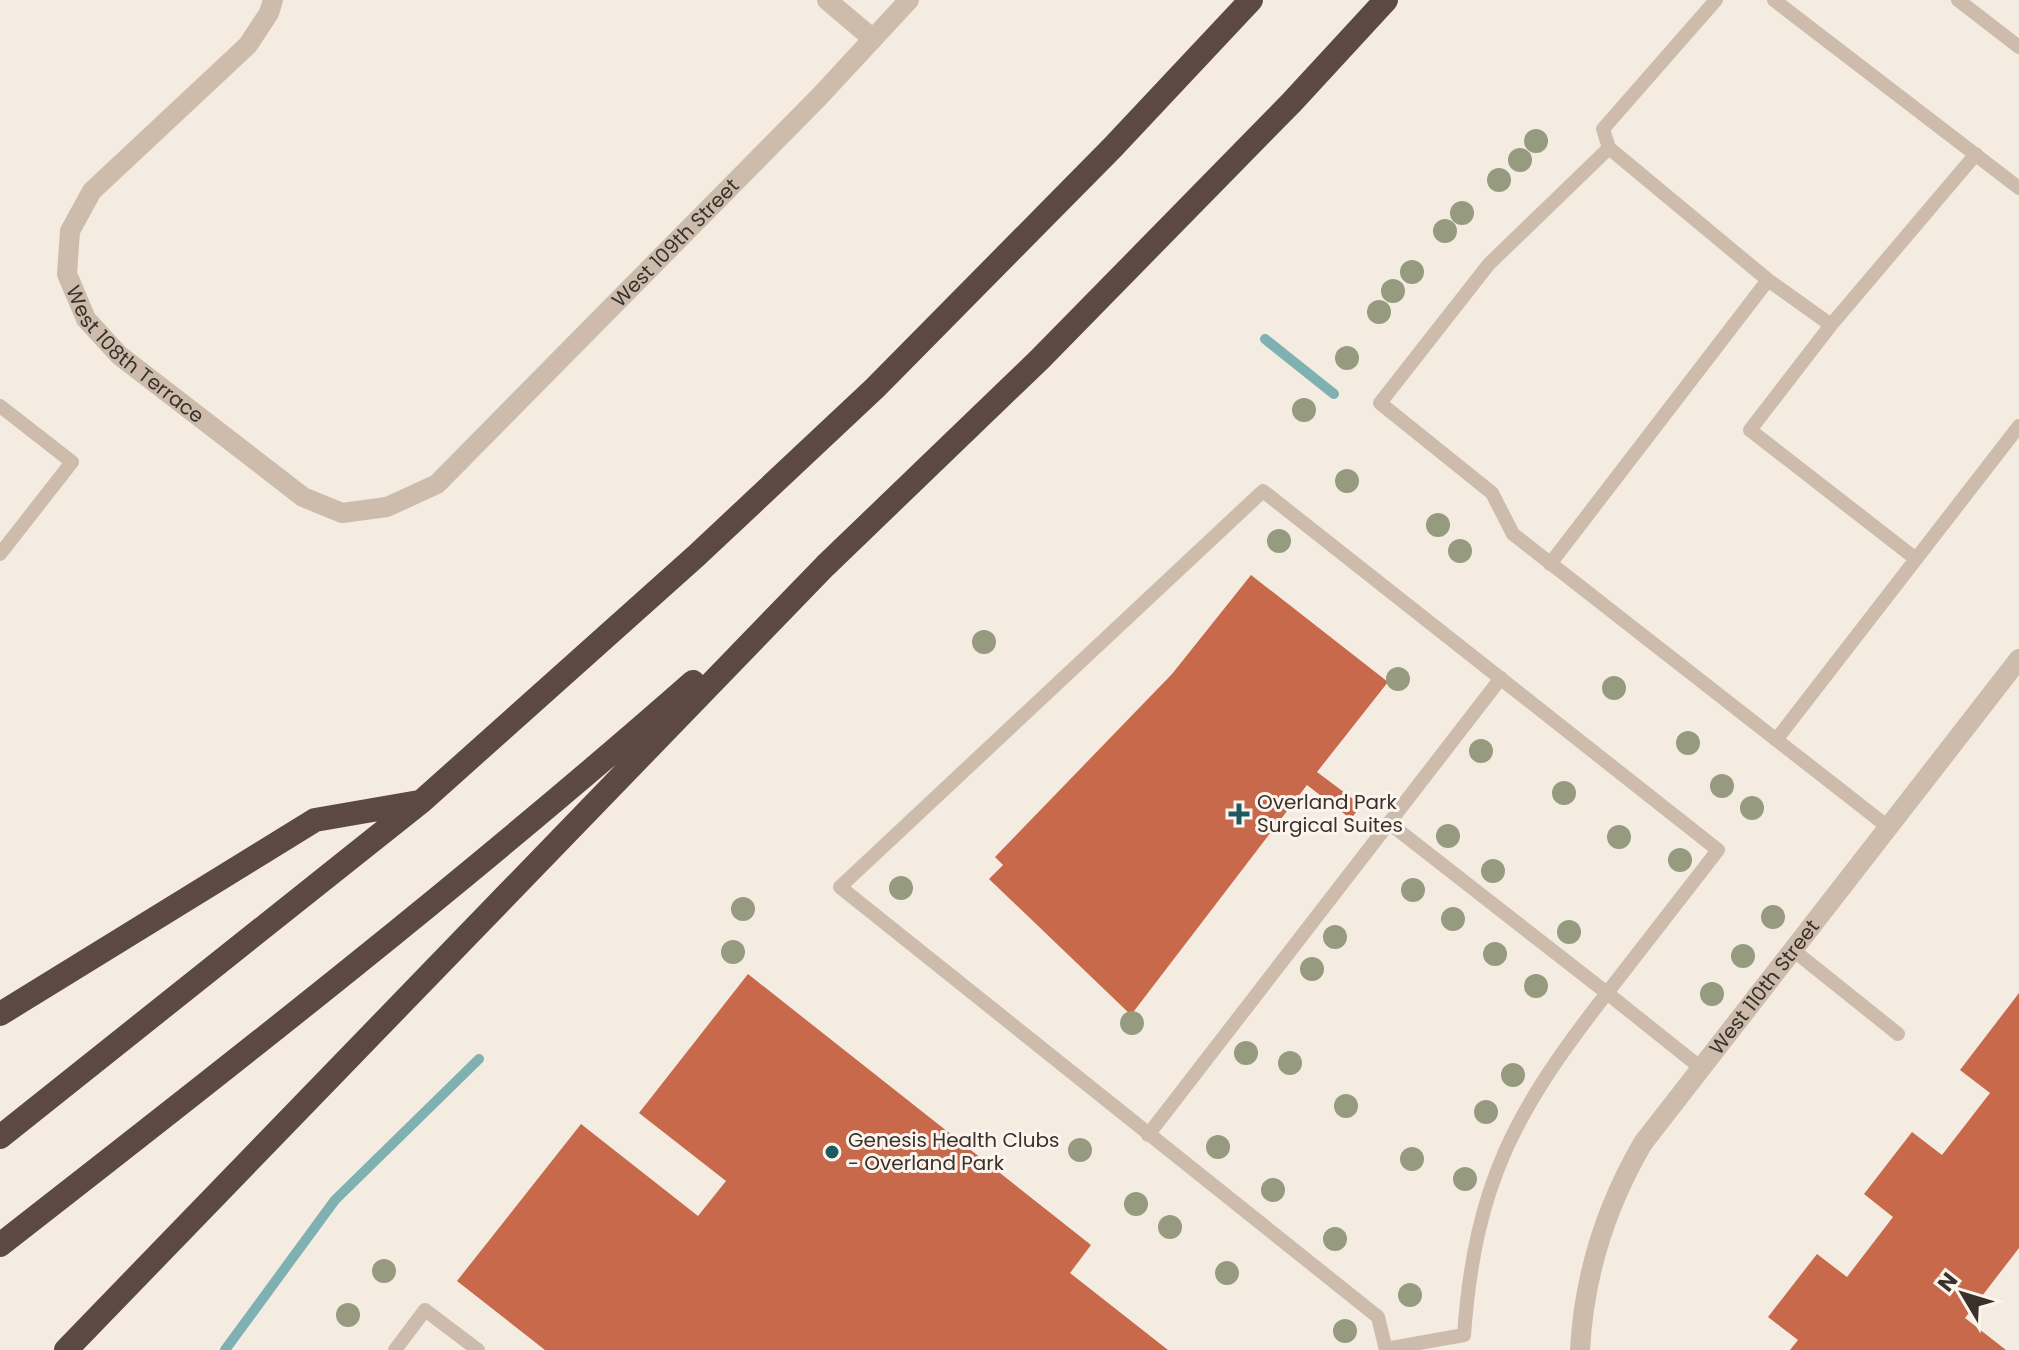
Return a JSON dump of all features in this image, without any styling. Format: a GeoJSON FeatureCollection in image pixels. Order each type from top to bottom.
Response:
{"type":"FeatureCollection","features":[{"type":"Feature","properties":{"kind":"highway"},"geometry":{"type":"LineString","coordinates":[[0,1137],[422,801],[696,556],[875,388],[1113,147],[1251,0]]}},
{"type":"Feature","properties":{"kind":"highway"},"geometry":{"type":"LineString","coordinates":[[66,1350],[825,566],[1040,359],[1292,102],[1386,0]]}},
{"type":"Feature","properties":{"kind":"highway"},"geometry":{"type":"LineString","coordinates":[[0,1245],[354,966],[546,809],[825,566]]}},
{"type":"Feature","properties":{"kind":"highway"},"geometry":{"type":"LineString","coordinates":[[0,1014],[315,820],[422,801]]}},
{"type":"Feature","properties":{"kind":"street","name":"West 108th Terrace"},"geometry":{"type":"LineString","coordinates":[[273,0],[269,13],[248,45],[92,191],[70,231],[67,274],[86,319],[119,355],[303,497],[342,513],[387,507],[437,484]]}},
{"type":"Feature","properties":{"kind":"street"},"geometry":{"type":"LineString","coordinates":[[827,0],[873,39]]}},
{"type":"Feature","properties":{"kind":"street","name":"West 109th Street"},"geometry":{"type":"LineString","coordinates":[[437,484],[909,0]]}},
{"type":"Feature","properties":{"kind":"street","name":"West 110th Street"},"geometry":{"type":"LineString","coordinates":[[1580,1350],[1582,1314],[1595,1248],[1620,1183],[1643,1143],[2017,666]]}},
{"type":"Feature","properties":{"kind":"lane"},"geometry":{"type":"LineString","coordinates":[[1716,0],[1603,129],[1609,148],[1768,280],[1831,325]]}},
{"type":"Feature","properties":{"kind":"lane"},"geometry":{"type":"LineString","coordinates":[[1774,0],[2019,188]]}},
{"type":"Feature","properties":{"kind":"lane"},"geometry":{"type":"LineString","coordinates":[[1958,0],[2019,47]]}},
{"type":"Feature","properties":{"kind":"lane"},"geometry":{"type":"LineString","coordinates":[[1609,148],[1489,264],[1380,403],[1492,493],[1513,534],[1888,827]]}},
{"type":"Feature","properties":{"kind":"lane"},"geometry":{"type":"LineString","coordinates":[[1916,559],[1750,430],[1831,325],[1976,154]]}},
{"type":"Feature","properties":{"kind":"lane"},"geometry":{"type":"LineString","coordinates":[[1550,564],[1768,280]]}},
{"type":"Feature","properties":{"kind":"lane"},"geometry":{"type":"LineString","coordinates":[[0,406],[72,462],[0,554]]}},
{"type":"Feature","properties":{"kind":"lane"},"geometry":{"type":"LineString","coordinates":[[1776,740],[2019,426]]}},
{"type":"Feature","properties":{"kind":"lane"},"geometry":{"type":"LineString","coordinates":[[1263,491],[1501,678],[1718,850],[1540,1082],[1509,1138],[1477,1230],[1464,1335],[1386,1349],[1378,1317],[840,887],[1263,491]]}},
{"type":"Feature","properties":{"kind":"lane"},"geometry":{"type":"LineString","coordinates":[[1148,1135],[1501,678]]}},
{"type":"Feature","properties":{"kind":"lane"},"geometry":{"type":"LineString","coordinates":[[1389,823],[1701,1068]]}},
{"type":"Feature","properties":{"kind":"lane"},"geometry":{"type":"LineString","coordinates":[[1793,950],[1898,1034]]}},
{"type":"Feature","properties":{"kind":"lane"},"geometry":{"type":"LineString","coordinates":[[395,1350],[425,1310],[478,1350]]}},
{"type":"Feature","properties":{"kind":"building"},"geometry":{"type":"Polygon","coordinates":[[[1251,575],[1388,682],[1317,772],[1361,805],[1351,819],[1307,785],[1131,1015],[989,879],[1003,865],[995,857],[1172,674],[1251,575]]]}},
{"type":"Feature","properties":{"kind":"building","name":"Genesis Health Clubs - Overland Park"},"geometry":{"type":"Polygon","coordinates":[[[748,974],[1091,1245],[1070,1273],[1168,1350],[545,1350],[457,1281],[581,1124],[698,1216],[726,1181],[639,1113],[748,974]]]}},
{"type":"Feature","properties":{"kind":"building"},"geometry":{"type":"Polygon","coordinates":[[[2019,993],[2019,1248],[1965,1318],[2006,1350],[1790,1350],[1798,1340],[1768,1317],[1817,1254],[1847,1277],[1893,1217],[1864,1194],[1912,1132],[1942,1155],[1990,1093],[1960,1070],[2019,993]]]}},
{"type":"Feature","properties":{"kind":"waterway"},"geometry":{"type":"LineString","coordinates":[[1265,339],[1334,394]]}},
{"type":"Feature","properties":{"kind":"waterway"},"geometry":{"type":"LineString","coordinates":[[225,1350],[335,1200],[479,1059]]}},
{"type":"Feature","properties":{"kind":"place","name":"Overland Park Surgical Suites"},"geometry":{"type":"Point","coordinates":[1239,814]}},
{"type":"Feature","properties":{"kind":"place","name":"Genesis Health Clubs - Overland Park"},"geometry":{"type":"Point","coordinates":[832,1152]}}]}
